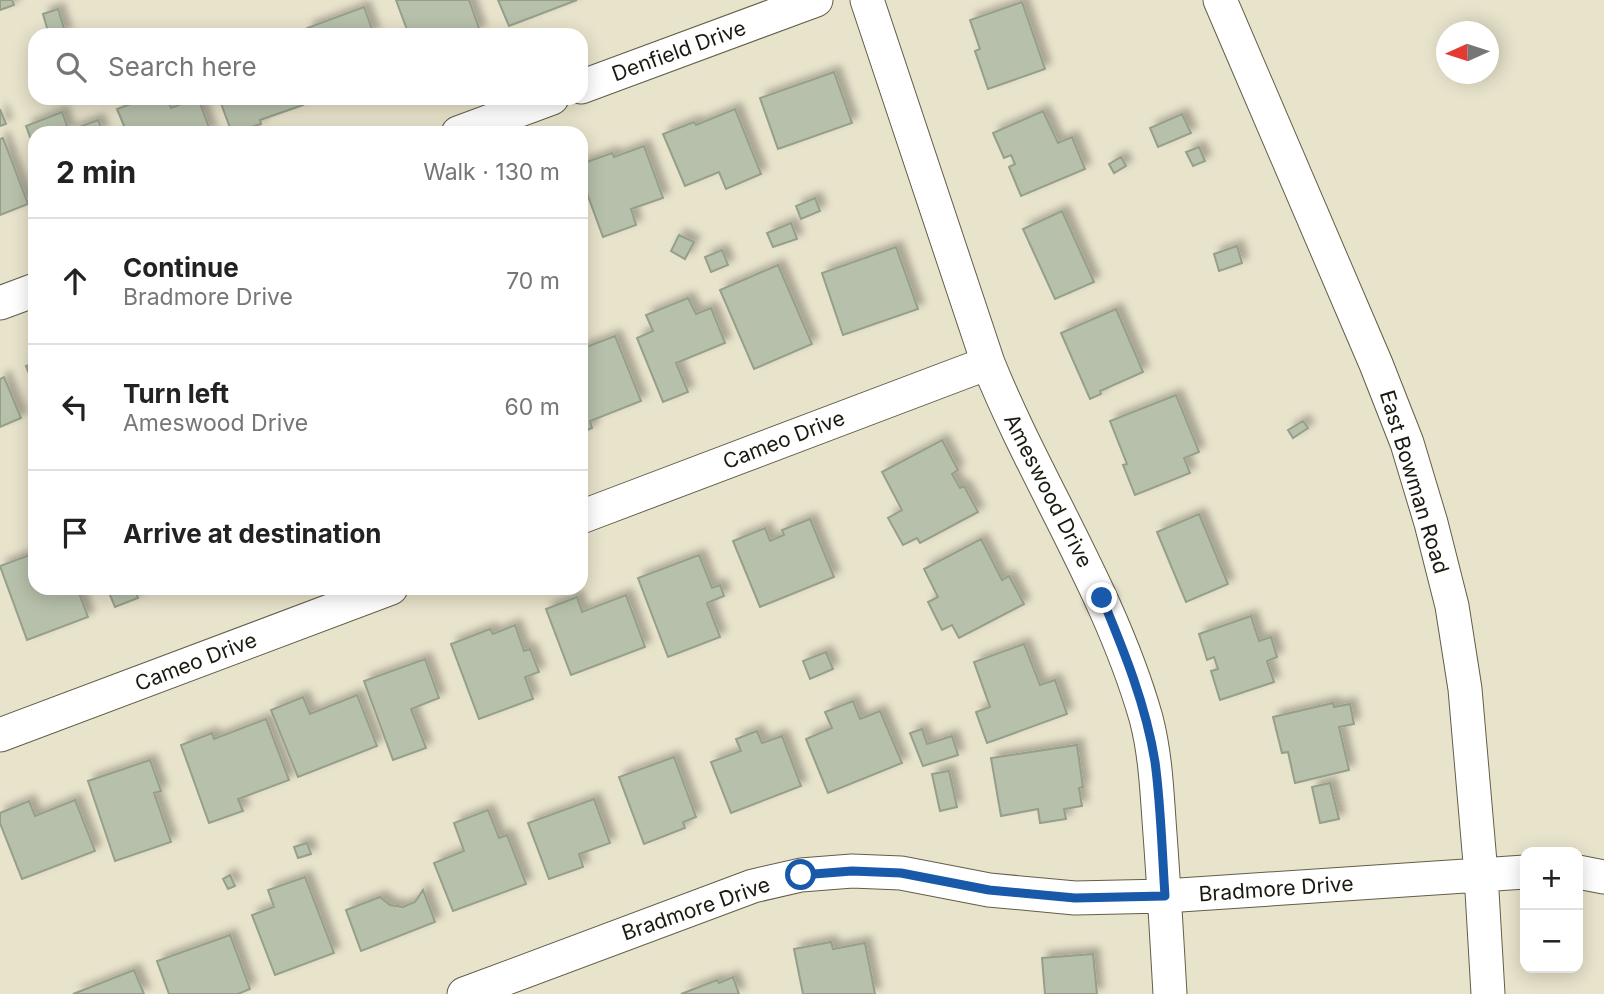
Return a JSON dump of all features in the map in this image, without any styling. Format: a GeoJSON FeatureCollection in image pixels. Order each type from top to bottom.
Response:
{"type":"FeatureCollection","features":[{"type":"Feature","properties":{"kind":"street","name":"Denfield Drive"},"geometry":{"type":"LineString","coordinates":[[588,84],[816,0]]}},
{"type":"Feature","properties":{"kind":"street","name":"Ameswood Drive"},"geometry":{"type":"LineString","coordinates":[[867,0],[1006,410],[1102,598],[1125,652],[1146,720],[1155,763],[1170,994]]}},
{"type":"Feature","properties":{"kind":"street","name":"East Bowman Road"},"geometry":{"type":"LineString","coordinates":[[1220,0],[1376,364],[1407,443],[1431,523],[1452,606],[1465,689],[1488,994]]}},
{"type":"Feature","properties":{"kind":"street"},"geometry":{"type":"LineString","coordinates":[[477,126],[533,105]]}},
{"type":"Feature","properties":{"kind":"street"},"geometry":{"type":"LineString","coordinates":[[0,303],[28,293]]}},
{"type":"Feature","properties":{"kind":"street","name":"Cameo Drive"},"geometry":{"type":"LineString","coordinates":[[588,514],[988,363]]}},
{"type":"Feature","properties":{"kind":"street","name":"Cameo Drive"},"geometry":{"type":"LineString","coordinates":[[0,735],[372,595]]}},
{"type":"Feature","properties":{"kind":"street","name":"Bradmore Drive"},"geometry":{"type":"LineString","coordinates":[[464,994],[753,886],[801,875],[852,871],[901,873],[989,890],[1075,898],[1165,896],[1520,872]]}},
{"type":"Feature","properties":{"kind":"street"},"geometry":{"type":"LineString","coordinates":[[1583,873],[1604,877]]}},
{"type":"Feature","properties":{"kind":"building"},"geometry":{"type":"Polygon","coordinates":[[[0,0],[12,0],[14,5],[0,10],[0,0]]]}},
{"type":"Feature","properties":{"kind":"building"},"geometry":{"type":"Polygon","coordinates":[[[396,0],[469,0],[479,28],[406,28],[396,0]]]}},
{"type":"Feature","properties":{"kind":"building"},"geometry":{"type":"Polygon","coordinates":[[[498,0],[577,0],[509,26],[498,0]]]}},
{"type":"Feature","properties":{"kind":"building"},"geometry":{"type":"Polygon","coordinates":[[[1022,2],[1045,69],[988,89],[975,51],[980,49],[970,20],[1022,2]]]}},
{"type":"Feature","properties":{"kind":"building"},"geometry":{"type":"Polygon","coordinates":[[[364,7],[372,28],[307,28],[364,7]]]}},
{"type":"Feature","properties":{"kind":"building"},"geometry":{"type":"Polygon","coordinates":[[[58,9],[64,28],[47,28],[43,14],[58,9]]]}},
{"type":"Feature","properties":{"kind":"building"},"geometry":{"type":"Polygon","coordinates":[[[834,72],[852,123],[778,149],[760,98],[834,72]]]}},
{"type":"Feature","properties":{"kind":"building"},"geometry":{"type":"Polygon","coordinates":[[[128,105],[170,105],[171,108],[179,105],[201,105],[208,126],[124,126],[117,109],[128,105]]]}},
{"type":"Feature","properties":{"kind":"building"},"geometry":{"type":"Polygon","coordinates":[[[222,105],[303,105],[260,120],[261,124],[255,126],[229,126],[222,105]]]}},
{"type":"Feature","properties":{"kind":"building"},"geometry":{"type":"Polygon","coordinates":[[[0,109],[6,124],[0,126],[0,109]]]}},
{"type":"Feature","properties":{"kind":"building"},"geometry":{"type":"Polygon","coordinates":[[[735,109],[761,174],[726,189],[719,172],[685,186],[663,134],[694,122],[696,125],[735,109]]]}},
{"type":"Feature","properties":{"kind":"building"},"geometry":{"type":"Polygon","coordinates":[[[1043,111],[1058,143],[1072,137],[1085,169],[1021,196],[1009,167],[1015,164],[1011,155],[1004,158],[993,133],[1043,111]]]}},
{"type":"Feature","properties":{"kind":"building"},"geometry":{"type":"Polygon","coordinates":[[[62,112],[67,126],[28,126],[28,131],[26,126],[62,112]]]}},
{"type":"Feature","properties":{"kind":"building"},"geometry":{"type":"Polygon","coordinates":[[[1182,114],[1191,133],[1158,147],[1150,128],[1182,114]]]}},
{"type":"Feature","properties":{"kind":"building"},"geometry":{"type":"Polygon","coordinates":[[[98,120],[100,126],[82,126],[98,120]]]}},
{"type":"Feature","properties":{"kind":"building"},"geometry":{"type":"Polygon","coordinates":[[[3,138],[28,204],[0,215],[0,139],[3,138]]]}},
{"type":"Feature","properties":{"kind":"building"},"geometry":{"type":"Polygon","coordinates":[[[644,146],[663,198],[631,209],[636,225],[603,237],[588,196],[588,162],[612,153],[614,157],[644,146]]]}},
{"type":"Feature","properties":{"kind":"building"},"geometry":{"type":"Polygon","coordinates":[[[1199,147],[1205,161],[1193,166],[1186,152],[1199,147]]]}},
{"type":"Feature","properties":{"kind":"building"},"geometry":{"type":"Polygon","coordinates":[[[1121,157],[1126,166],[1114,173],[1109,164],[1121,157]]]}},
{"type":"Feature","properties":{"kind":"building"},"geometry":{"type":"Polygon","coordinates":[[[815,198],[820,211],[801,219],[796,206],[815,198]]]}},
{"type":"Feature","properties":{"kind":"building"},"geometry":{"type":"Polygon","coordinates":[[[1062,211],[1094,282],[1055,299],[1023,229],[1062,211]]]}},
{"type":"Feature","properties":{"kind":"building"},"geometry":{"type":"Polygon","coordinates":[[[791,223],[797,239],[773,247],[767,233],[791,223]]]}},
{"type":"Feature","properties":{"kind":"building"},"geometry":{"type":"Polygon","coordinates":[[[679,235],[694,242],[685,259],[671,251],[679,235]]]}},
{"type":"Feature","properties":{"kind":"building"},"geometry":{"type":"Polygon","coordinates":[[[1237,246],[1242,263],[1219,271],[1214,254],[1237,246]]]}},
{"type":"Feature","properties":{"kind":"building"},"geometry":{"type":"Polygon","coordinates":[[[896,247],[918,309],[843,335],[822,273],[896,247]]]}},
{"type":"Feature","properties":{"kind":"building"},"geometry":{"type":"Polygon","coordinates":[[[722,250],[728,265],[711,272],[705,257],[722,250]]]}},
{"type":"Feature","properties":{"kind":"building"},"geometry":{"type":"Polygon","coordinates":[[[778,265],[812,344],[754,369],[720,290],[778,265]]]}},
{"type":"Feature","properties":{"kind":"building"},"geometry":{"type":"Polygon","coordinates":[[[688,298],[696,314],[711,308],[725,343],[676,363],[688,392],[663,402],[637,338],[653,331],[646,315],[688,298]]]}},
{"type":"Feature","properties":{"kind":"building"},"geometry":{"type":"Polygon","coordinates":[[[1116,309],[1143,372],[1100,391],[1101,394],[1090,399],[1061,333],[1116,309]]]}},
{"type":"Feature","properties":{"kind":"building"},"geometry":{"type":"Polygon","coordinates":[[[615,336],[641,401],[590,421],[592,428],[588,430],[588,346],[615,336]]]}},
{"type":"Feature","properties":{"kind":"building"},"geometry":{"type":"Polygon","coordinates":[[[4,377],[21,418],[0,427],[0,379],[4,377]]]}},
{"type":"Feature","properties":{"kind":"building"},"geometry":{"type":"Polygon","coordinates":[[[1176,395],[1199,452],[1184,458],[1190,473],[1135,495],[1123,465],[1127,464],[1110,421],[1176,395]]]}},
{"type":"Feature","properties":{"kind":"building"},"geometry":{"type":"Polygon","coordinates":[[[1303,421],[1308,428],[1293,438],[1288,430],[1303,421]]]}},
{"type":"Feature","properties":{"kind":"building"},"geometry":{"type":"Polygon","coordinates":[[[942,440],[958,470],[952,474],[960,488],[964,486],[978,512],[920,543],[917,538],[903,545],[888,518],[902,510],[882,472],[942,440]]]}},
{"type":"Feature","properties":{"kind":"building"},"geometry":{"type":"Polygon","coordinates":[[[1199,514],[1228,584],[1186,602],[1157,532],[1199,514]]]}},
{"type":"Feature","properties":{"kind":"building"},"geometry":{"type":"Polygon","coordinates":[[[810,519],[834,577],[760,607],[733,541],[765,528],[770,541],[784,535],[782,530],[810,519]]]}},
{"type":"Feature","properties":{"kind":"building"},"geometry":{"type":"Polygon","coordinates":[[[981,539],[1002,580],[1009,576],[1024,604],[959,638],[952,625],[942,630],[928,602],[938,597],[924,569],[981,539]]]}},
{"type":"Feature","properties":{"kind":"building"},"geometry":{"type":"Polygon","coordinates":[[[699,555],[712,588],[720,585],[724,596],[707,603],[720,637],[668,657],[638,578],[699,555]]]}},
{"type":"Feature","properties":{"kind":"building"},"geometry":{"type":"Polygon","coordinates":[[[28,556],[28,595],[80,595],[88,617],[27,640],[0,566],[28,556]]]}},
{"type":"Feature","properties":{"kind":"building"},"geometry":{"type":"Polygon","coordinates":[[[110,595],[137,595],[138,598],[115,607],[110,595]]]}},
{"type":"Feature","properties":{"kind":"building"},"geometry":{"type":"Polygon","coordinates":[[[626,595],[645,647],[571,675],[546,609],[577,597],[582,612],[626,595]]]}},
{"type":"Feature","properties":{"kind":"building"},"geometry":{"type":"Polygon","coordinates":[[[1251,616],[1259,641],[1271,637],[1277,657],[1267,661],[1274,682],[1220,700],[1211,671],[1218,669],[1214,657],[1207,660],[1199,634],[1251,616]]]}},
{"type":"Feature","properties":{"kind":"building"},"geometry":{"type":"Polygon","coordinates":[[[515,625],[524,651],[530,649],[539,672],[525,677],[533,699],[479,719],[451,644],[490,629],[493,634],[515,625]]]}},
{"type":"Feature","properties":{"kind":"building"},"geometry":{"type":"Polygon","coordinates":[[[1024,644],[1040,685],[1055,680],[1067,714],[987,743],[976,712],[990,707],[974,662],[1024,644]]]}},
{"type":"Feature","properties":{"kind":"building"},"geometry":{"type":"Polygon","coordinates":[[[826,652],[833,669],[810,679],[803,661],[826,652]]]}},
{"type":"Feature","properties":{"kind":"building"},"geometry":{"type":"Polygon","coordinates":[[[425,659],[439,698],[411,709],[426,748],[393,760],[364,681],[425,659]]]}},
{"type":"Feature","properties":{"kind":"building"},"geometry":{"type":"Polygon","coordinates":[[[357,695],[377,746],[298,777],[271,710],[303,697],[310,714],[357,695]]]}},
{"type":"Feature","properties":{"kind":"building"},"geometry":{"type":"Polygon","coordinates":[[[853,701],[860,719],[880,711],[902,763],[828,793],[806,739],[832,728],[825,712],[853,701]]]}},
{"type":"Feature","properties":{"kind":"building"},"geometry":{"type":"Polygon","coordinates":[[[1333,703],[1334,707],[1350,704],[1354,724],[1339,727],[1349,770],[1295,783],[1288,752],[1282,753],[1273,717],[1333,703]]]}},
{"type":"Feature","properties":{"kind":"building"},"geometry":{"type":"Polygon","coordinates":[[[266,719],[289,780],[238,799],[243,811],[209,823],[181,745],[212,733],[214,739],[266,719]]]}},
{"type":"Feature","properties":{"kind":"building"},"geometry":{"type":"Polygon","coordinates":[[[922,729],[927,744],[952,736],[958,755],[923,766],[910,733],[922,729]]]}},
{"type":"Feature","properties":{"kind":"building"},"geometry":{"type":"Polygon","coordinates":[[[757,731],[762,743],[782,736],[801,786],[731,813],[711,762],[741,751],[736,739],[757,731]]]}},
{"type":"Feature","properties":{"kind":"building"},"geometry":{"type":"Polygon","coordinates":[[[1077,745],[1083,787],[1079,788],[1082,806],[1064,809],[1066,819],[1040,823],[1038,809],[1001,816],[991,758],[1077,745]]]}},
{"type":"Feature","properties":{"kind":"building"},"geometry":{"type":"Polygon","coordinates":[[[674,757],[696,817],[683,822],[685,828],[644,844],[619,777],[674,757]]]}},
{"type":"Feature","properties":{"kind":"building"},"geometry":{"type":"Polygon","coordinates":[[[150,760],[161,791],[154,793],[171,842],[115,861],[88,781],[150,760]]]}},
{"type":"Feature","properties":{"kind":"building"},"geometry":{"type":"Polygon","coordinates":[[[949,771],[957,807],[940,811],[932,774],[949,771]]]}},
{"type":"Feature","properties":{"kind":"building"},"geometry":{"type":"Polygon","coordinates":[[[1330,783],[1339,819],[1320,823],[1312,787],[1330,783]]]}},
{"type":"Feature","properties":{"kind":"building"},"geometry":{"type":"Polygon","coordinates":[[[594,799],[610,843],[579,854],[583,867],[549,879],[528,823],[594,799]]]}},
{"type":"Feature","properties":{"kind":"building"},"geometry":{"type":"Polygon","coordinates":[[[75,800],[95,851],[22,879],[0,823],[0,813],[29,801],[35,816],[75,800]]]}},
{"type":"Feature","properties":{"kind":"building"},"geometry":{"type":"Polygon","coordinates":[[[488,810],[499,838],[507,835],[526,884],[453,911],[434,863],[464,851],[454,823],[488,810]]]}},
{"type":"Feature","properties":{"kind":"building"},"geometry":{"type":"Polygon","coordinates":[[[307,843],[311,854],[298,858],[294,847],[307,843]]]}},
{"type":"Feature","properties":{"kind":"building"},"geometry":{"type":"Polygon","coordinates":[[[230,875],[235,886],[228,889],[223,879],[230,875]]]}},
{"type":"Feature","properties":{"kind":"building"},"geometry":{"type":"Polygon","coordinates":[[[305,877],[334,953],[275,975],[252,915],[274,907],[268,890],[305,877]]]}},
{"type":"Feature","properties":{"kind":"building"},"geometry":{"type":"Polygon","coordinates":[[[423,890],[435,922],[361,951],[346,910],[380,897],[390,905],[403,907],[415,902],[423,890]]]}},
{"type":"Feature","properties":{"kind":"building"},"geometry":{"type":"Polygon","coordinates":[[[230,935],[250,989],[238,994],[169,994],[157,961],[230,935]]]}},
{"type":"Feature","properties":{"kind":"building"},"geometry":{"type":"Polygon","coordinates":[[[831,942],[833,949],[865,943],[875,994],[803,994],[794,949],[831,942]]]}},
{"type":"Feature","properties":{"kind":"building"},"geometry":{"type":"Polygon","coordinates":[[[1093,954],[1097,994],[1045,994],[1042,958],[1093,954]]]}},
{"type":"Feature","properties":{"kind":"building"},"geometry":{"type":"Polygon","coordinates":[[[134,970],[144,994],[73,994],[134,970]]]}},
{"type":"Feature","properties":{"kind":"building"},"geometry":{"type":"Polygon","coordinates":[[[733,977],[739,994],[681,994],[717,980],[719,983],[733,977]]]}},
{"type":"Feature","properties":{"kind":"route"},"geometry":{"type":"LineString","coordinates":[[801,875],[852,871],[901,873],[989,890],[1075,898],[1165,896],[1155,763],[1146,720],[1125,652],[1102,598]]}}]}
